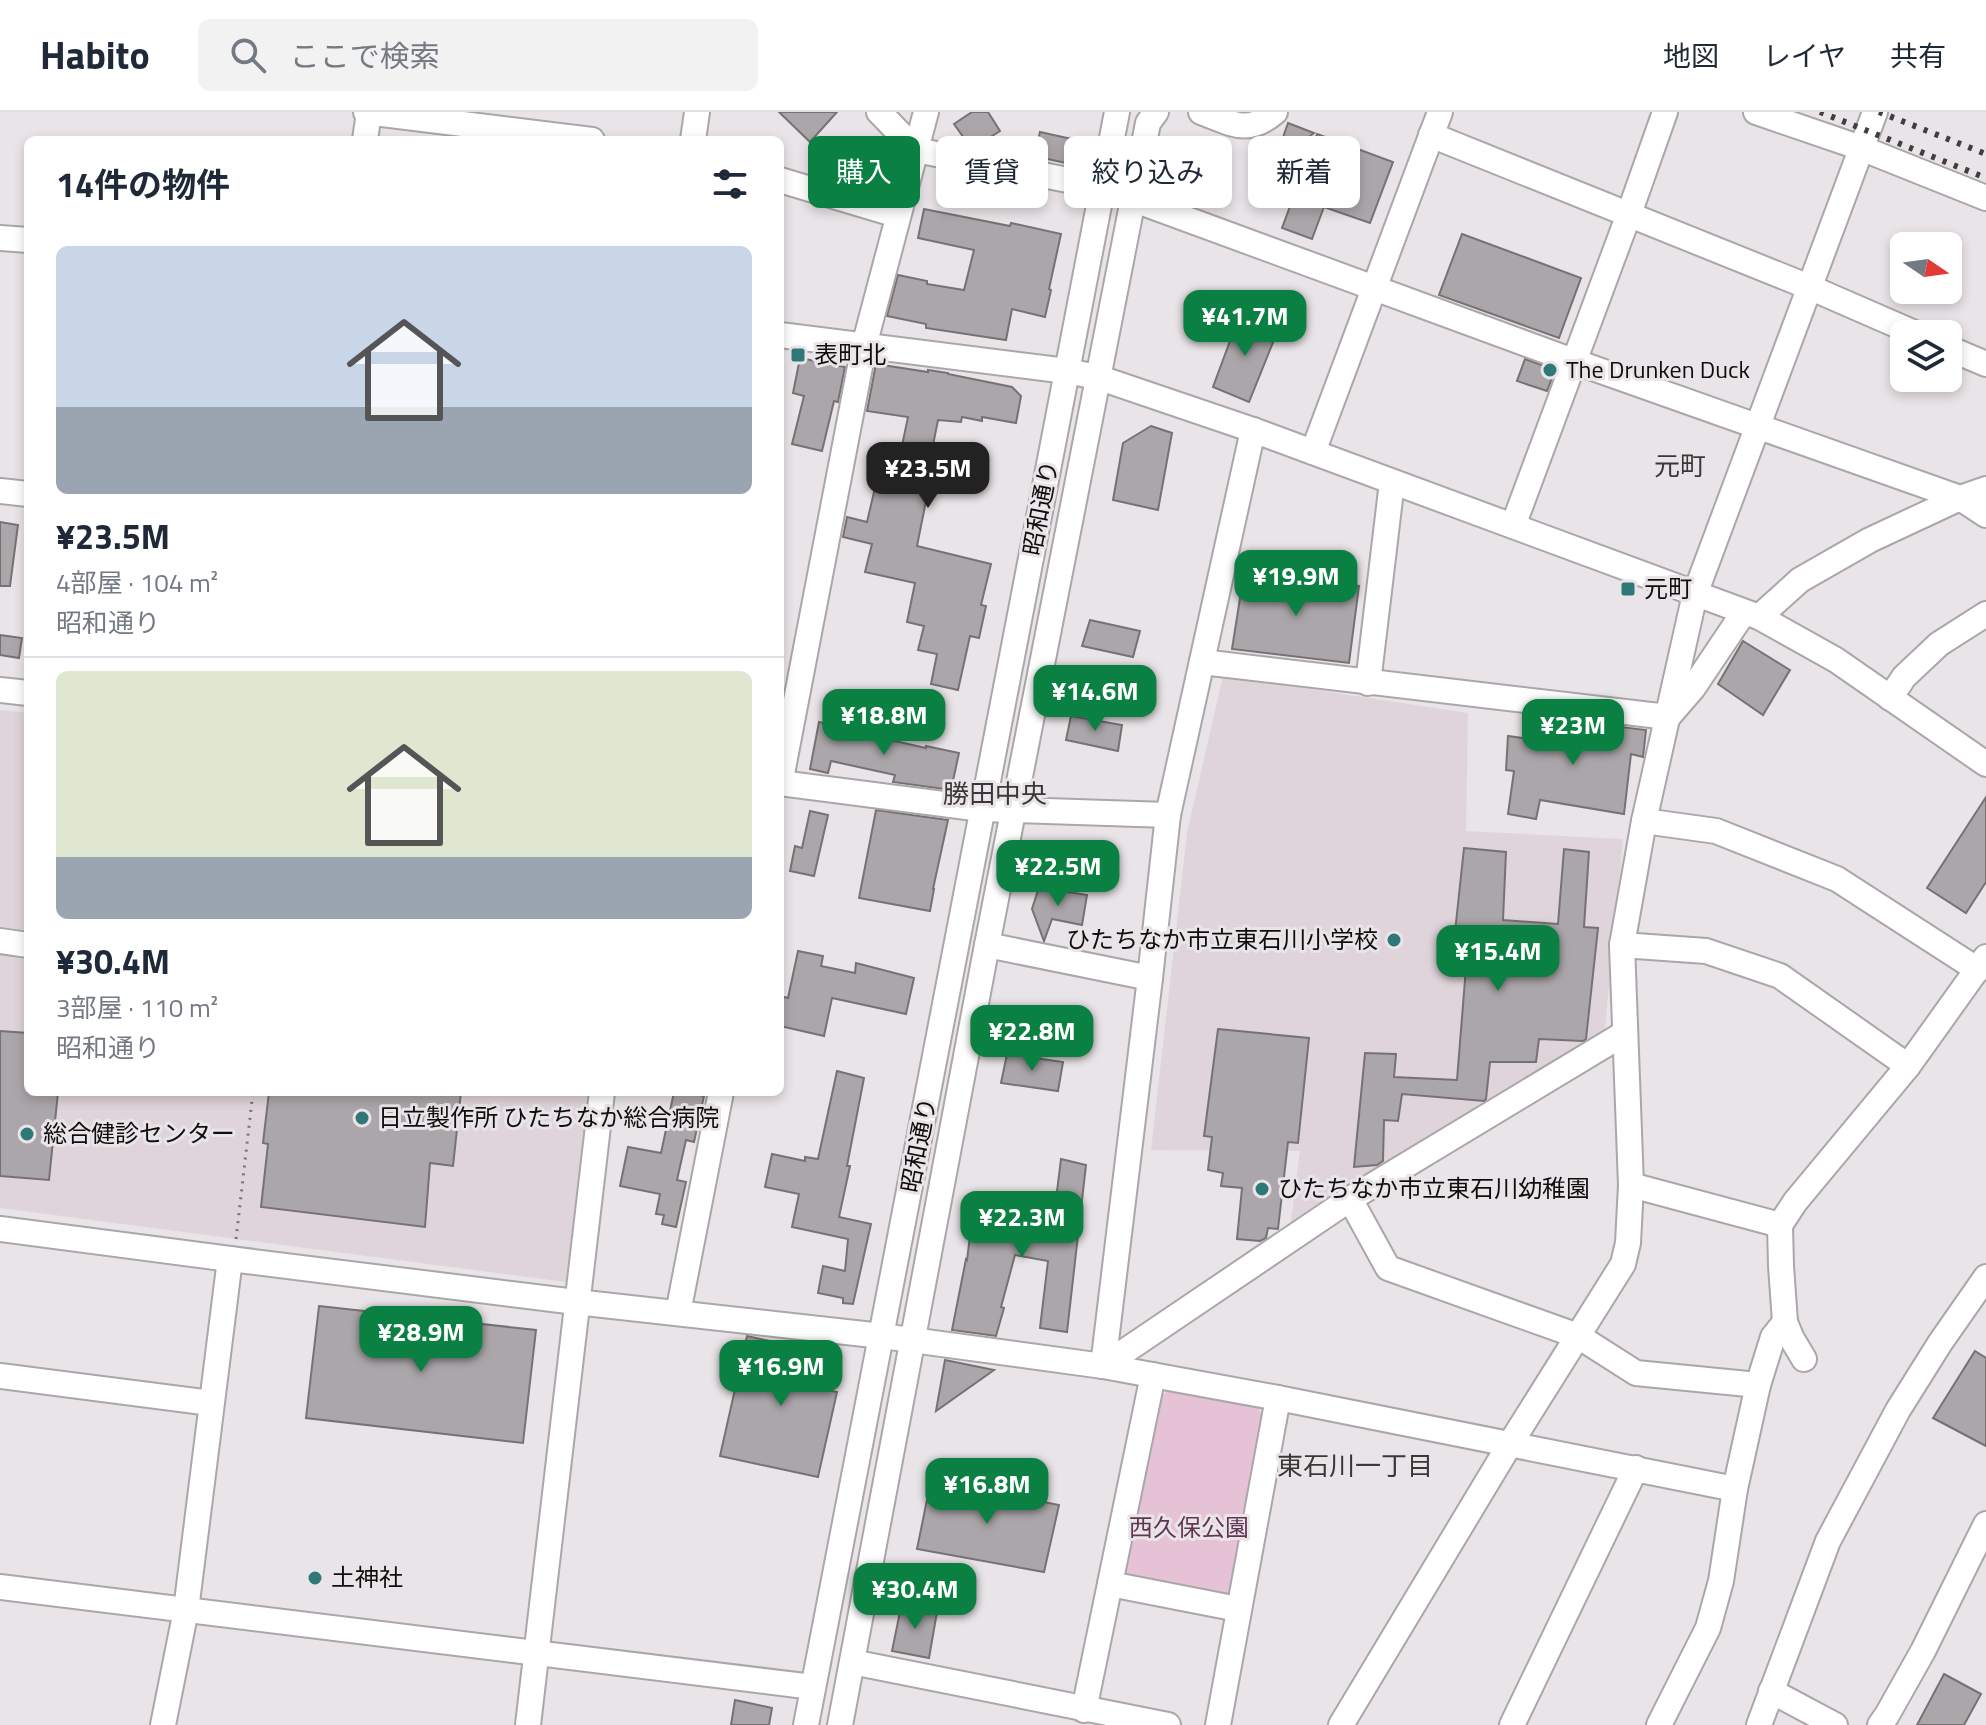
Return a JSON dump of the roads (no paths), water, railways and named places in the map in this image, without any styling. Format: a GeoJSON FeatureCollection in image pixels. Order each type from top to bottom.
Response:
{"type":"FeatureCollection","features":[{"type":"Feature","properties":{"kind":"street"},"geometry":{"type":"LineString","coordinates":[[365,136],[368,112],[560,136]]}},
{"type":"Feature","properties":{"kind":"street"},"geometry":{"type":"LineString","coordinates":[[694,136],[697,112]]}},
{"type":"Feature","properties":{"kind":"street"},"geometry":{"type":"LineString","coordinates":[[879,112],[902,136]]}},
{"type":"Feature","properties":{"kind":"street"},"geometry":{"type":"LineString","coordinates":[[920,136],[926,112]]}},
{"type":"Feature","properties":{"kind":"street","name":"昭和通り"},"geometry":{"type":"LineString","coordinates":[[1113,136],[1117,112]]}},
{"type":"Feature","properties":{"kind":"street","name":"昭和通り"},"geometry":{"type":"LineString","coordinates":[[1145,136],[1148,123],[1156,112]]}},
{"type":"Feature","properties":{"kind":"street"},"geometry":{"type":"LineString","coordinates":[[1201,112],[1242,119],[1251,126],[1262,123],[1275,112]]}},
{"type":"Feature","properties":{"kind":"street"},"geometry":{"type":"LineString","coordinates":[[1513,526],[1665,112]]}},
{"type":"Feature","properties":{"kind":"street"},"geometry":{"type":"LineString","coordinates":[[1756,112],[1861,148],[1986,198]]}},
{"type":"Feature","properties":{"kind":"street"},"geometry":{"type":"LineString","coordinates":[[1341,1725],[1510,1444],[1623,1264],[1628,1243],[1631,1185],[1622,945],[1644,821],[1695,594],[1875,112]]}},
{"type":"Feature","properties":{"kind":"street"},"geometry":{"type":"LineString","coordinates":[[1313,452],[1436,123],[1629,214],[1890,322]]}},
{"type":"Feature","properties":{"kind":"street"},"geometry":{"type":"LineString","coordinates":[[920,151],[1064,179]]}},
{"type":"Feature","properties":{"kind":"street"},"geometry":{"type":"LineString","coordinates":[[784,181],[897,215]]}},
{"type":"Feature","properties":{"kind":"street"},"geometry":{"type":"LineString","coordinates":[[784,763],[864,346],[899,208]]}},
{"type":"Feature","properties":{"kind":"street","name":"昭和通り"},"geometry":{"type":"LineString","coordinates":[[806,1725],[1099,208]]}},
{"type":"Feature","properties":{"kind":"street","name":"昭和通り"},"geometry":{"type":"LineString","coordinates":[[840,1725],[1130,208]]}},
{"type":"Feature","properties":{"kind":"street"},"geometry":{"type":"LineString","coordinates":[[1157,208],[1573,361],[1960,498],[1986,515]]}},
{"type":"Feature","properties":{"kind":"street"},"geometry":{"type":"LineString","coordinates":[[0,238],[24,240]]}},
{"type":"Feature","properties":{"kind":"street"},"geometry":{"type":"LineString","coordinates":[[784,336],[1097,377],[1253,430],[1752,614],[1836,660],[1986,764]]}},
{"type":"Feature","properties":{"kind":"street"},"geometry":{"type":"LineString","coordinates":[[1962,354],[1986,364]]}},
{"type":"Feature","properties":{"kind":"street"},"geometry":{"type":"LineString","coordinates":[[1103,1366],[1168,815],[1253,430]]}},
{"type":"Feature","properties":{"kind":"street"},"geometry":{"type":"LineString","coordinates":[[1368,683],[1392,482]]}},
{"type":"Feature","properties":{"kind":"street"},"geometry":{"type":"LineString","coordinates":[[1668,717],[1752,614],[1800,580],[1870,540],[1986,489]]}},
{"type":"Feature","properties":{"kind":"street"},"geometry":{"type":"LineString","coordinates":[[0,491],[24,494]]}},
{"type":"Feature","properties":{"kind":"street"},"geometry":{"type":"LineString","coordinates":[[1890,698],[1904,677],[1939,644],[1986,614]]}},
{"type":"Feature","properties":{"kind":"street"},"geometry":{"type":"LineString","coordinates":[[1202,662],[1668,717]]}},
{"type":"Feature","properties":{"kind":"street"},"geometry":{"type":"LineString","coordinates":[[0,690],[24,693]]}},
{"type":"Feature","properties":{"kind":"street"},"geometry":{"type":"LineString","coordinates":[[784,784],[982,809],[1168,815]]}},
{"type":"Feature","properties":{"kind":"street"},"geometry":{"type":"LineString","coordinates":[[1644,821],[1716,831],[1837,879],[1982,964],[1908,1066],[1795,1202],[1780,1225],[1785,1322],[1804,1359]]}},
{"type":"Feature","properties":{"kind":"street"},"geometry":{"type":"LineString","coordinates":[[0,941],[24,944]]}},
{"type":"Feature","properties":{"kind":"street"},"geometry":{"type":"LineString","coordinates":[[987,945],[1150,978]]}},
{"type":"Feature","properties":{"kind":"street"},"geometry":{"type":"LineString","coordinates":[[1622,945],[1706,951],[1780,976],[1908,1066]]}},
{"type":"Feature","properties":{"kind":"street"},"geometry":{"type":"LineString","coordinates":[[1103,1366],[1350,1199],[1625,1033]]}},
{"type":"Feature","properties":{"kind":"street"},"geometry":{"type":"LineString","coordinates":[[528,1725],[602,1096]]}},
{"type":"Feature","properties":{"kind":"street"},"geometry":{"type":"LineString","coordinates":[[678,1313],[720,1096]]}},
{"type":"Feature","properties":{"kind":"street"},"geometry":{"type":"LineString","coordinates":[[1631,1185],[1780,1225]]}},
{"type":"Feature","properties":{"kind":"street"},"geometry":{"type":"LineString","coordinates":[[1350,1199],[1388,1268],[1578,1336],[1636,1373],[1758,1385]]}},
{"type":"Feature","properties":{"kind":"street"},"geometry":{"type":"LineString","coordinates":[[0,1229],[576,1302],[882,1336],[1103,1366],[1735,1489]]}},
{"type":"Feature","properties":{"kind":"street"},"geometry":{"type":"LineString","coordinates":[[163,1725],[186,1610],[230,1259]]}},
{"type":"Feature","properties":{"kind":"street"},"geometry":{"type":"LineString","coordinates":[[1759,1725],[1828,1541],[1898,1410],[1986,1277]]}},
{"type":"Feature","properties":{"kind":"street"},"geometry":{"type":"LineString","coordinates":[[1659,1725],[1708,1628],[1721,1581],[1735,1489],[1758,1385],[1773,1337],[1785,1322]]}},
{"type":"Feature","properties":{"kind":"street"},"geometry":{"type":"LineString","coordinates":[[1084,1710],[1153,1375]]}},
{"type":"Feature","properties":{"kind":"street"},"geometry":{"type":"LineString","coordinates":[[0,1376],[211,1403]]}},
{"type":"Feature","properties":{"kind":"street"},"geometry":{"type":"LineString","coordinates":[[1218,1725],[1278,1398]]}},
{"type":"Feature","properties":{"kind":"street"},"geometry":{"type":"LineString","coordinates":[[1512,1725],[1636,1468]]}},
{"type":"Feature","properties":{"kind":"street"},"geometry":{"type":"LineString","coordinates":[[1880,1725],[1923,1651],[1986,1524]]}},
{"type":"Feature","properties":{"kind":"street"},"geometry":{"type":"LineString","coordinates":[[1110,1584],[1238,1609]]}},
{"type":"Feature","properties":{"kind":"street"},"geometry":{"type":"LineString","coordinates":[[0,1587],[813,1687]]}},
{"type":"Feature","properties":{"kind":"street"},"geometry":{"type":"LineString","coordinates":[[852,1662],[1168,1725]]}},
{"type":"Feature","properties":{"kind":"street"},"geometry":{"type":"LineString","coordinates":[[1771,1691],[1835,1725]]}},
{"type":"Feature","properties":{"kind":"railway"},"geometry":{"type":"LineString","coordinates":[[1820,112],[1986,178]]}},
{"type":"Feature","properties":{"kind":"railway"},"geometry":{"type":"LineString","coordinates":[[1879,112],[1986,154]]}},
{"type":"Feature","properties":{"kind":"place","name":"表町北"},"geometry":{"type":"Point","coordinates":[798,355]}},
{"type":"Feature","properties":{"kind":"place","name":"The Drunken Duck"},"geometry":{"type":"Point","coordinates":[1550,370]}},
{"type":"Feature","properties":{"kind":"place","name":"元町"},"geometry":{"type":"Point","coordinates":[1628,589]}},
{"type":"Feature","properties":{"kind":"place","name":"ひたちなか市立東石川小学校"},"geometry":{"type":"Point","coordinates":[1394,940]}},
{"type":"Feature","properties":{"kind":"place","name":"日立製作所 ひたちなか総合病院"},"geometry":{"type":"Point","coordinates":[362,1118]}},
{"type":"Feature","properties":{"kind":"place","name":"総合健診センター"},"geometry":{"type":"Point","coordinates":[27,1134]}},
{"type":"Feature","properties":{"kind":"place","name":"ひたちなか市立東石川幼稚園"},"geometry":{"type":"Point","coordinates":[1262,1189]}},
{"type":"Feature","properties":{"kind":"place","name":"土神社"},"geometry":{"type":"Point","coordinates":[315,1578]}},
{"type":"Feature","properties":{"kind":"district","name":"元町"},"geometry":{"type":"Point","coordinates":[1680,466]}},
{"type":"Feature","properties":{"kind":"district","name":"勝田中央"},"geometry":{"type":"Point","coordinates":[995,794]}},
{"type":"Feature","properties":{"kind":"district","name":"東石川一丁目"},"geometry":{"type":"Point","coordinates":[1355,1466]}},
{"type":"Feature","properties":{"kind":"park label","name":"西久保公園"},"geometry":{"type":"Point","coordinates":[1189,1528]}}]}
